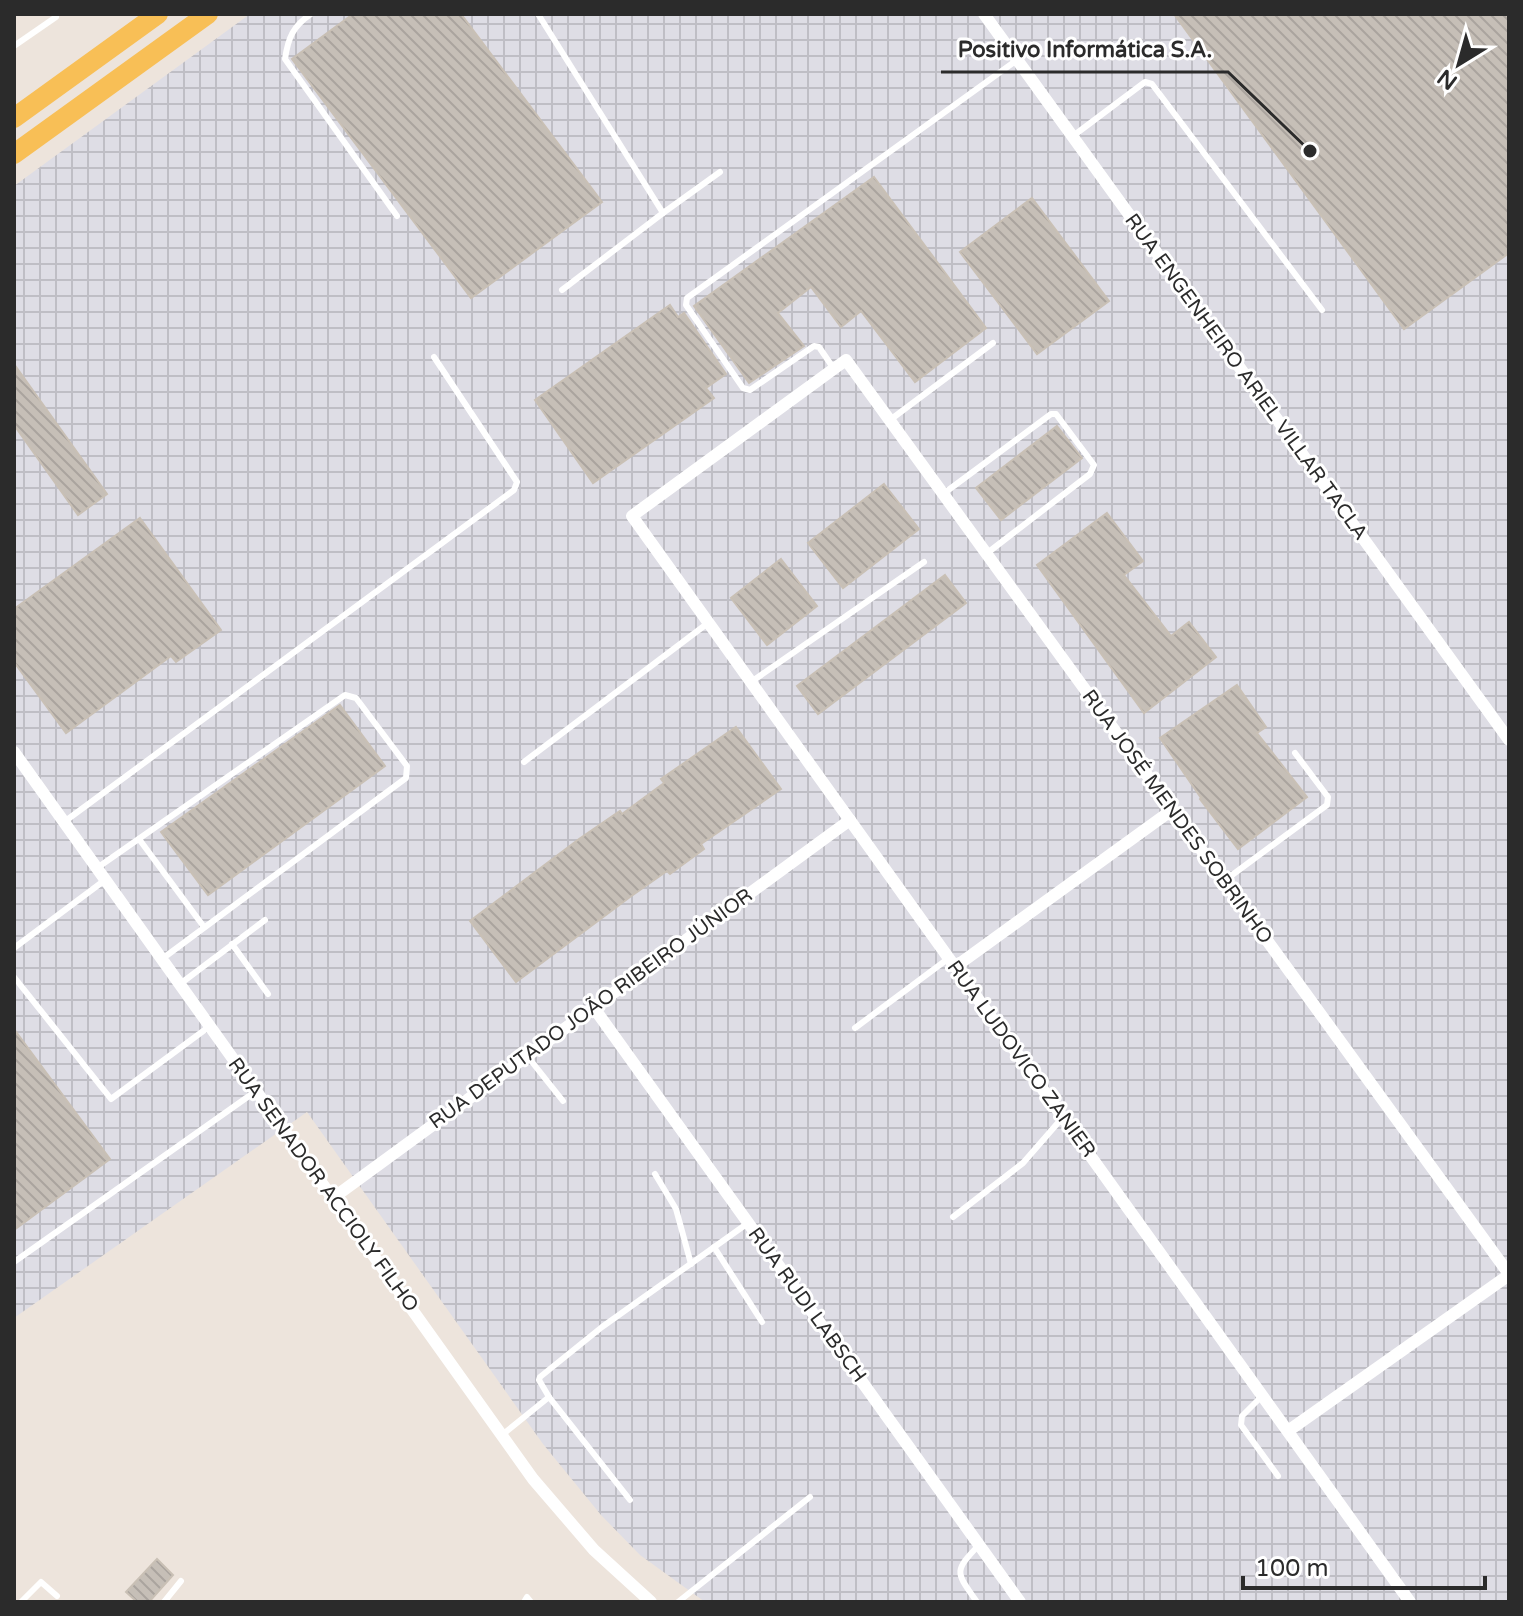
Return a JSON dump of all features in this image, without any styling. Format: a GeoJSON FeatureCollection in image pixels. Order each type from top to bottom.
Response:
{"type":"FeatureCollection","features":[{"type":"Feature","properties":{"kind":"main road"},"geometry":{"type":"LineString","coordinates":[[14,118],[158,14]]}},
{"type":"Feature","properties":{"kind":"main road"},"geometry":{"type":"LineString","coordinates":[[14,154],[181,21],[208,14]]}},
{"type":"Feature","properties":{"kind":"street","name":"RUA ENGENHEIRO ARIEL VILLAR TACLA"},"geometry":{"type":"LineString","coordinates":[[984,14],[1509,740]]}},
{"type":"Feature","properties":{"kind":"street","name":"RUA JOSÉ MENDES SOBRINHO"},"geometry":{"type":"LineString","coordinates":[[834,369],[846,360],[1509,1274]]}},
{"type":"Feature","properties":{"kind":"street","name":"RUA LUDOVICO ZANIER"},"geometry":{"type":"LineString","coordinates":[[834,369],[632,516],[1410,1602]]}},
{"type":"Feature","properties":{"kind":"street","name":"RUA SENADOR ACCIOLY FILHO"},"geometry":{"type":"LineString","coordinates":[[14,752],[502,1435],[563,1516],[594,1550],[651,1602]]}},
{"type":"Feature","properties":{"kind":"street"},"geometry":{"type":"LineString","coordinates":[[952,963],[1172,810]]}},
{"type":"Feature","properties":{"kind":"street","name":"RUA DEPUTADO JOÃO RIBEIRO JÚNIOR"},"geometry":{"type":"LineString","coordinates":[[333,1198],[850,820]]}},
{"type":"Feature","properties":{"kind":"street","name":"RUA RUDI LABSCH"},"geometry":{"type":"LineString","coordinates":[[594,1008],[1020,1602]]}},
{"type":"Feature","properties":{"kind":"street"},"geometry":{"type":"LineString","coordinates":[[1288,1431],[1509,1274]]}},
{"type":"Feature","properties":{"kind":"lane"},"geometry":{"type":"LineString","coordinates":[[311,14],[297,24],[288,40],[285,59],[397,216]]}},
{"type":"Feature","properties":{"kind":"lane"},"geometry":{"type":"LineString","coordinates":[[538,14],[663,213]]}},
{"type":"Feature","properties":{"kind":"lane"},"geometry":{"type":"LineString","coordinates":[[14,46],[56,17]]}},
{"type":"Feature","properties":{"kind":"lane"},"geometry":{"type":"LineString","coordinates":[[834,369],[819,347],[814,346],[750,390],[743,388],[686,305],[687,298],[1017,60]]}},
{"type":"Feature","properties":{"kind":"lane"},"geometry":{"type":"LineString","coordinates":[[1072,137],[1145,82],[1152,84],[1322,310]]}},
{"type":"Feature","properties":{"kind":"lane"},"geometry":{"type":"LineString","coordinates":[[562,290],[720,172]]}},
{"type":"Feature","properties":{"kind":"lane"},"geometry":{"type":"LineString","coordinates":[[890,420],[993,343]]}},
{"type":"Feature","properties":{"kind":"lane"},"geometry":{"type":"LineString","coordinates":[[64,822],[514,490],[517,482],[434,357]]}},
{"type":"Feature","properties":{"kind":"lane"},"geometry":{"type":"LineString","coordinates":[[943,494],[1051,414],[1056,414],[1094,465],[1090,474],[986,554]]}},
{"type":"Feature","properties":{"kind":"lane"},"geometry":{"type":"LineString","coordinates":[[751,682],[924,562]]}},
{"type":"Feature","properties":{"kind":"lane"},"geometry":{"type":"LineString","coordinates":[[524,762],[708,623]]}},
{"type":"Feature","properties":{"kind":"lane"},"geometry":{"type":"LineString","coordinates":[[97,868],[345,695],[356,698],[407,766],[406,778],[162,959]]}},
{"type":"Feature","properties":{"kind":"lane"},"geometry":{"type":"LineString","coordinates":[[1224,881],[1327,805],[1328,797],[1295,753]]}},
{"type":"Feature","properties":{"kind":"lane"},"geometry":{"type":"LineString","coordinates":[[139,839],[204,927]]}},
{"type":"Feature","properties":{"kind":"lane"},"geometry":{"type":"LineString","coordinates":[[14,948],[105,880]]}},
{"type":"Feature","properties":{"kind":"lane"},"geometry":{"type":"LineString","coordinates":[[180,984],[265,920]]}},
{"type":"Feature","properties":{"kind":"lane"},"geometry":{"type":"LineString","coordinates":[[232,944],[268,994]]}},
{"type":"Feature","properties":{"kind":"lane"},"geometry":{"type":"LineString","coordinates":[[855,1028],[952,963]]}},
{"type":"Feature","properties":{"kind":"lane"},"geometry":{"type":"LineString","coordinates":[[14,977],[111,1099],[210,1026]]}},
{"type":"Feature","properties":{"kind":"lane"},"geometry":{"type":"LineString","coordinates":[[527,1056],[563,1101]]}},
{"type":"Feature","properties":{"kind":"lane"},"geometry":{"type":"LineString","coordinates":[[14,1262],[256,1091]]}},
{"type":"Feature","properties":{"kind":"lane"},"geometry":{"type":"LineString","coordinates":[[953,1217],[1023,1163],[1063,1117]]}},
{"type":"Feature","properties":{"kind":"lane"},"geometry":{"type":"LineString","coordinates":[[655,1174],[676,1209],[691,1264]]}},
{"type":"Feature","properties":{"kind":"lane"},"geometry":{"type":"LineString","coordinates":[[630,1500],[549,1397],[540,1377],[602,1327],[748,1223]]}},
{"type":"Feature","properties":{"kind":"lane"},"geometry":{"type":"LineString","coordinates":[[714,1247],[762,1322]]}},
{"type":"Feature","properties":{"kind":"lane"},"geometry":{"type":"LineString","coordinates":[[1262,1396],[1242,1416],[1241,1425],[1278,1476]]}},
{"type":"Feature","properties":{"kind":"lane"},"geometry":{"type":"LineString","coordinates":[[502,1435],[549,1397]]}},
{"type":"Feature","properties":{"kind":"lane"},"geometry":{"type":"LineString","coordinates":[[678,1602],[810,1497]]}},
{"type":"Feature","properties":{"kind":"lane"},"geometry":{"type":"LineString","coordinates":[[977,1602],[959,1574],[960,1564],[979,1545]]}},
{"type":"Feature","properties":{"kind":"lane"},"geometry":{"type":"LineString","coordinates":[[164,1602],[181,1581]]}},
{"type":"Feature","properties":{"kind":"lane"},"geometry":{"type":"LineString","coordinates":[[21,1602],[41,1582],[57,1596]]}},
{"type":"Feature","properties":{"kind":"lane"},"geometry":{"type":"LineString","coordinates":[[524,1602],[527,1597],[531,1602]]}},
{"type":"Feature","properties":{"kind":"shaded area"},"geometry":{"type":"Polygon","coordinates":[[[250,14],[1509,14],[1509,1602],[705,1602],[640,1555],[601,1515],[543,1444],[307,1112],[14,1318],[14,186],[250,14]]]}},
{"type":"Feature","properties":{"kind":"building"},"geometry":{"type":"Polygon","coordinates":[[[353,14],[461,14],[602,202],[471,298],[292,59],[353,14]]]}},
{"type":"Feature","properties":{"kind":"building"},"geometry":{"type":"Polygon","coordinates":[[[1174,14],[1509,14],[1509,253],[1404,329],[1174,14]]]}},
{"type":"Feature","properties":{"kind":"building"},"geometry":{"type":"Polygon","coordinates":[[[874,177],[986,328],[915,382],[861,311],[841,327],[811,287],[778,313],[804,346],[749,383],[694,306],[874,177]]]}},
{"type":"Feature","properties":{"kind":"building"},"geometry":{"type":"Polygon","coordinates":[[[1032,198],[1109,301],[1037,354],[960,252],[1032,198]]]}},
{"type":"Feature","properties":{"kind":"building"},"geometry":{"type":"Polygon","coordinates":[[[670,305],[678,317],[684,313],[726,374],[706,388],[714,398],[593,483],[535,400],[670,305]]]}},
{"type":"Feature","properties":{"kind":"building"},"geometry":{"type":"Polygon","coordinates":[[[14,364],[107,494],[78,515],[14,425],[14,364]]]}},
{"type":"Feature","properties":{"kind":"building"},"geometry":{"type":"Polygon","coordinates":[[[1057,426],[1082,458],[1001,520],[976,488],[1057,426]]]}},
{"type":"Feature","properties":{"kind":"building"},"geometry":{"type":"Polygon","coordinates":[[[884,484],[919,529],[843,588],[808,543],[884,484]]]}},
{"type":"Feature","properties":{"kind":"building"},"geometry":{"type":"Polygon","coordinates":[[[1107,513],[1143,561],[1124,575],[1171,636],[1189,622],[1216,657],[1144,713],[1037,565],[1107,513]]]}},
{"type":"Feature","properties":{"kind":"building"},"geometry":{"type":"Polygon","coordinates":[[[140,518],[221,630],[176,662],[171,656],[66,733],[14,662],[14,609],[140,518]]]}},
{"type":"Feature","properties":{"kind":"building"},"geometry":{"type":"Polygon","coordinates":[[[781,559],[817,606],[767,645],[731,598],[781,559]]]}},
{"type":"Feature","properties":{"kind":"building"},"geometry":{"type":"Polygon","coordinates":[[[945,575],[966,603],[818,714],[797,686],[945,575]]]}},
{"type":"Feature","properties":{"kind":"building"},"geometry":{"type":"Polygon","coordinates":[[[1237,685],[1266,727],[1257,733],[1307,797],[1238,849],[1160,738],[1237,685]]]}},
{"type":"Feature","properties":{"kind":"building"},"geometry":{"type":"Polygon","coordinates":[[[340,705],[385,766],[208,895],[161,832],[340,705]]]}},
{"type":"Feature","properties":{"kind":"building"},"geometry":{"type":"Polygon","coordinates":[[[736,727],[781,789],[701,844],[704,849],[670,874],[667,871],[516,982],[470,921],[579,839],[620,811],[622,814],[664,783],[661,779],[736,727]]]}},
{"type":"Feature","properties":{"kind":"building"},"geometry":{"type":"Polygon","coordinates":[[[14,1029],[110,1159],[14,1230],[14,1029]]]}},
{"type":"Feature","properties":{"kind":"building"},"geometry":{"type":"Polygon","coordinates":[[[157,1559],[173,1575],[149,1602],[137,1602],[126,1592],[157,1559]]]}},
{"type":"Feature","properties":{"kind":"place","name":"Positivo Informática S.A."},"geometry":{"type":"Point","coordinates":[1310,151]}}]}
